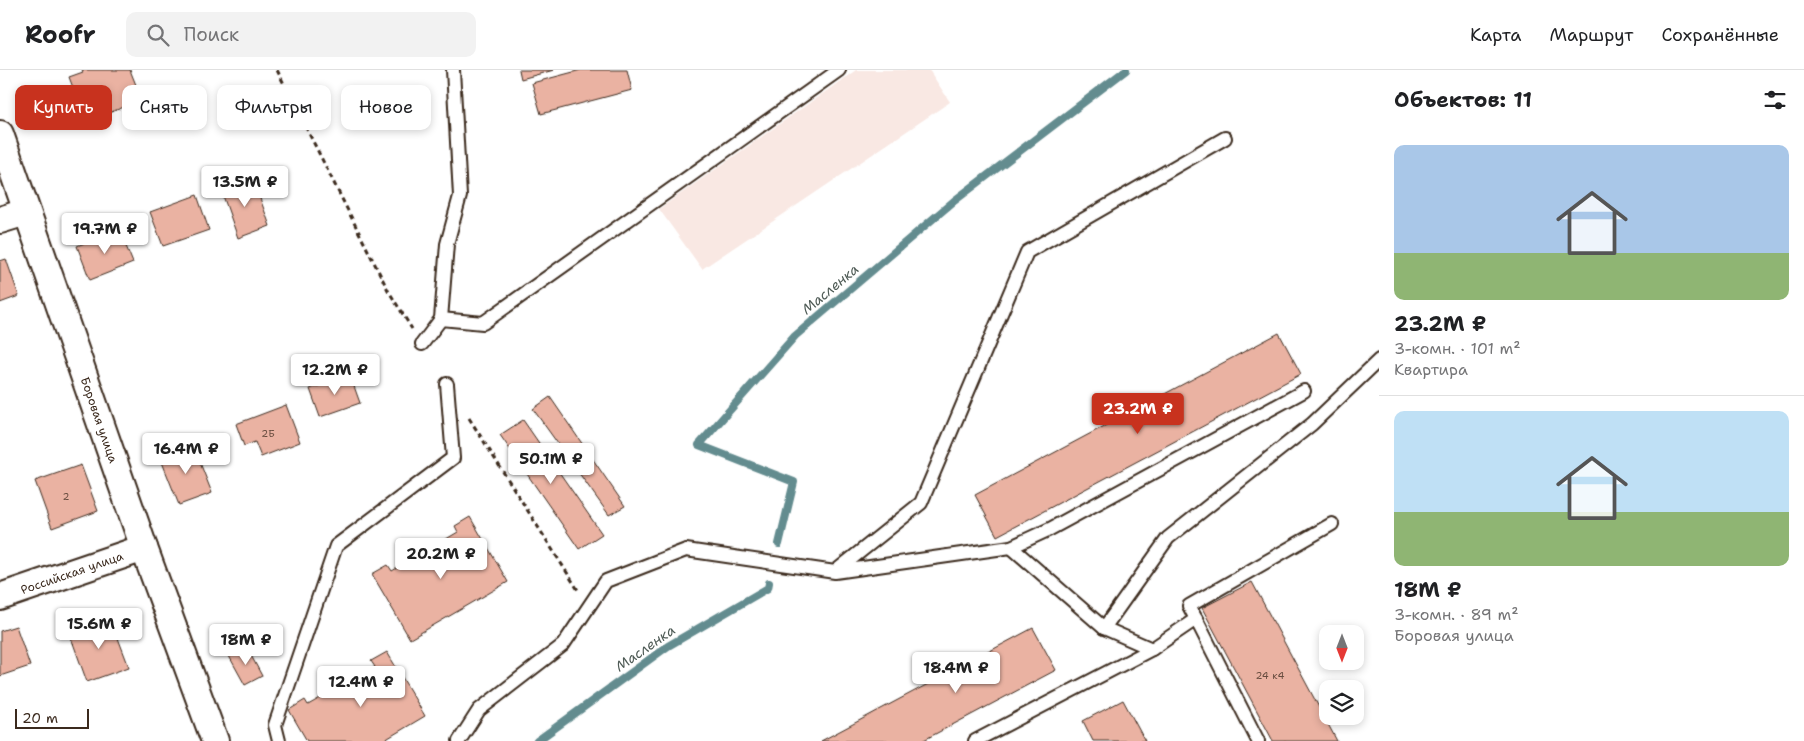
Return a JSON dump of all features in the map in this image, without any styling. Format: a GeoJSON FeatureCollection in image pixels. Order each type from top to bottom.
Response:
{"type":"FeatureCollection","features":[{"type":"Feature","properties":{"kind":"street","name":"Боровая улица"},"geometry":{"type":"LineString","coordinates":[[0,134],[144,548],[214,741]]}},
{"type":"Feature","properties":{"kind":"street"},"geometry":{"type":"LineString","coordinates":[[0,220],[26,212]]}},
{"type":"Feature","properties":{"kind":"street","name":"Российская улица"},"geometry":{"type":"LineString","coordinates":[[0,597],[144,548]]}},
{"type":"Feature","properties":{"kind":"lane"},"geometry":{"type":"LineString","coordinates":[[422,344],[441,319],[447,244],[460,196],[453,70]]}},
{"type":"Feature","properties":{"kind":"lane"},"geometry":{"type":"LineString","coordinates":[[441,319],[483,323],[839,70]]}},
{"type":"Feature","properties":{"kind":"lane"},"geometry":{"type":"LineString","coordinates":[[835,572],[921,503],[1027,252],[1225,138]]}},
{"type":"Feature","properties":{"kind":"lane"},"geometry":{"type":"LineString","coordinates":[[1104,628],[1168,538],[1312,424],[1379,360]]}},
{"type":"Feature","properties":{"kind":"lane"},"geometry":{"type":"LineString","coordinates":[[279,741],[275,726],[336,546],[453,458],[447,384]]}},
{"type":"Feature","properties":{"kind":"lane"},"geometry":{"type":"LineString","coordinates":[[459,741],[479,710],[563,645],[606,580],[686,550],[835,572],[1011,546],[1050,528],[1304,391]]}},
{"type":"Feature","properties":{"kind":"lane"},"geometry":{"type":"LineString","coordinates":[[1258,741],[1189,606],[1332,524]]}},
{"type":"Feature","properties":{"kind":"lane"},"geometry":{"type":"LineString","coordinates":[[1011,546],[1104,628],[1152,648]]}},
{"type":"Feature","properties":{"kind":"lane"},"geometry":{"type":"LineString","coordinates":[[975,741],[1152,648],[1196,619]]}},
{"type":"Feature","properties":{"kind":"shaded area"},"geometry":{"type":"Polygon","coordinates":[[[856,70],[929,70],[950,102],[702,269],[659,209],[856,70]]]}},
{"type":"Feature","properties":{"kind":"building"},"geometry":{"type":"Polygon","coordinates":[[[82,70],[130,70],[136,85],[122,85],[122,108],[112,112],[112,85],[72,85],[69,77],[83,72],[82,70]]]}},
{"type":"Feature","properties":{"kind":"building"},"geometry":{"type":"Polygon","coordinates":[[[519,70],[554,70],[521,79],[519,70]]]}},
{"type":"Feature","properties":{"kind":"building"},"geometry":{"type":"Polygon","coordinates":[[[581,70],[627,70],[632,90],[541,114],[532,83],[581,70]]]}},
{"type":"Feature","properties":{"kind":"building"},"geometry":{"type":"Polygon","coordinates":[[[253,179],[270,226],[238,238],[221,190],[253,179]]]}},
{"type":"Feature","properties":{"kind":"building"},"geometry":{"type":"Polygon","coordinates":[[[197,195],[209,230],[163,246],[150,212],[197,195]]]}},
{"type":"Feature","properties":{"kind":"building"},"geometry":{"type":"Polygon","coordinates":[[[119,229],[133,263],[90,280],[77,246],[119,229]]]}},
{"type":"Feature","properties":{"kind":"building"},"geometry":{"type":"Polygon","coordinates":[[[6,259],[19,296],[0,303],[0,261],[6,259]]]}},
{"type":"Feature","properties":{"kind":"building"},"geometry":{"type":"Polygon","coordinates":[[[1279,333],[1301,374],[997,536],[975,495],[1279,333]]]}},
{"type":"Feature","properties":{"kind":"building"},"geometry":{"type":"Polygon","coordinates":[[[350,375],[360,403],[320,417],[310,389],[350,375]]]}},
{"type":"Feature","properties":{"kind":"building"},"geometry":{"type":"Polygon","coordinates":[[[550,397],[625,506],[609,515],[533,409],[550,397]]]}},
{"type":"Feature","properties":{"kind":"building"},"geometry":{"type":"Polygon","coordinates":[[[286,405],[300,442],[261,457],[255,442],[244,446],[236,424],[286,405]]]}},
{"type":"Feature","properties":{"kind":"building"},"geometry":{"type":"Polygon","coordinates":[[[523,420],[602,534],[579,549],[500,435],[523,420]]]}},
{"type":"Feature","properties":{"kind":"building"},"geometry":{"type":"Polygon","coordinates":[[[193,445],[212,493],[179,505],[160,457],[193,445]]]}},
{"type":"Feature","properties":{"kind":"building"},"geometry":{"type":"Polygon","coordinates":[[[81,465],[98,511],[52,528],[35,481],[81,465]]]}},
{"type":"Feature","properties":{"kind":"building"},"geometry":{"type":"Polygon","coordinates":[[[470,517],[508,582],[410,639],[372,574],[388,565],[392,571],[458,532],[455,526],[470,517]]]}},
{"type":"Feature","properties":{"kind":"building"},"geometry":{"type":"Polygon","coordinates":[[[1252,582],[1319,707],[1319,725],[1328,725],[1337,741],[1273,741],[1202,608],[1252,582]]]}},
{"type":"Feature","properties":{"kind":"building"},"geometry":{"type":"Polygon","coordinates":[[[110,617],[129,667],[87,682],[69,632],[110,617]]]}},
{"type":"Feature","properties":{"kind":"building"},"geometry":{"type":"Polygon","coordinates":[[[16,626],[30,666],[0,676],[0,631],[16,626]]]}},
{"type":"Feature","properties":{"kind":"building"},"geometry":{"type":"Polygon","coordinates":[[[1033,628],[1056,670],[922,741],[821,741],[1033,628]]]}},
{"type":"Feature","properties":{"kind":"building"},"geometry":{"type":"Polygon","coordinates":[[[246,646],[262,676],[245,685],[229,656],[246,646]]]}},
{"type":"Feature","properties":{"kind":"building"},"geometry":{"type":"Polygon","coordinates":[[[387,652],[425,716],[383,741],[307,741],[289,710],[305,700],[308,705],[375,667],[371,661],[387,652]]]}},
{"type":"Feature","properties":{"kind":"building"},"geometry":{"type":"Polygon","coordinates":[[[1123,700],[1145,741],[1093,741],[1083,721],[1123,700]]]}},
{"type":"Feature","properties":{"kind":"waterway","name":"Масленка"},"geometry":{"type":"LineString","coordinates":[[779,544],[794,482],[699,445],[795,336],[954,201],[1126,70]]}},
{"type":"Feature","properties":{"kind":"waterway","name":"Масленка"},"geometry":{"type":"LineString","coordinates":[[537,741],[668,646],[768,588],[769,583]]}}]}
